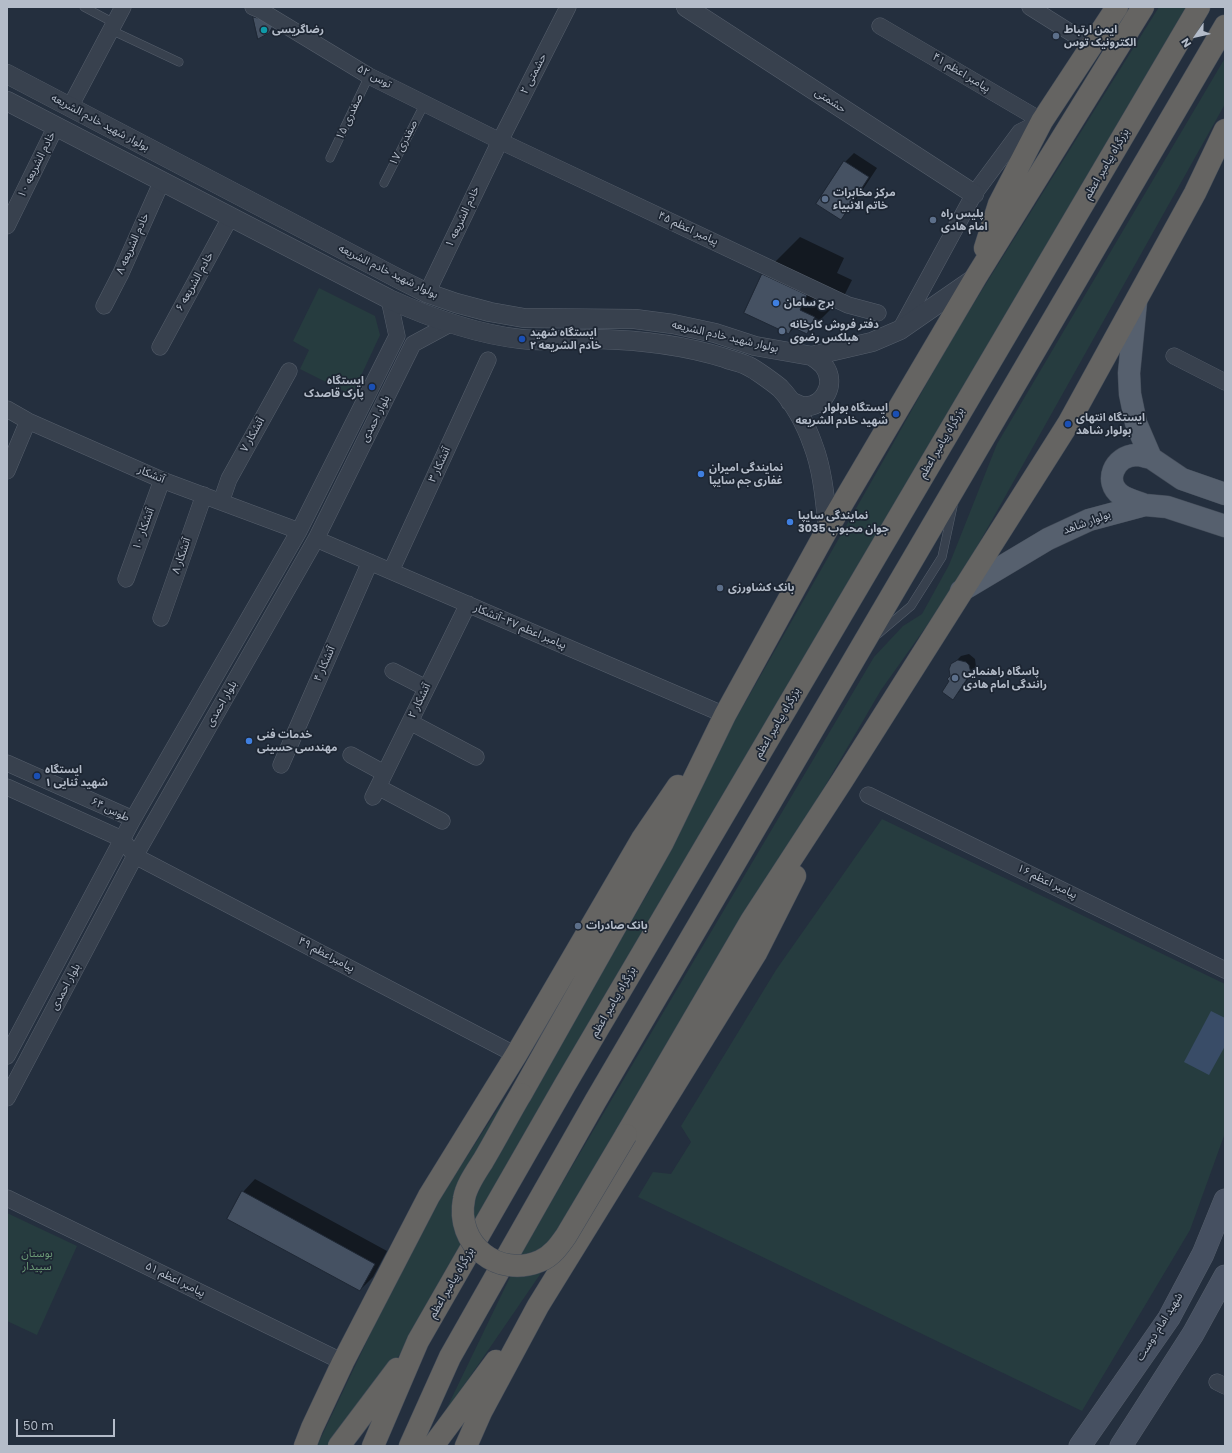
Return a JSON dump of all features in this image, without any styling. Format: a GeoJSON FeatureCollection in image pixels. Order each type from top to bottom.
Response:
{"type":"FeatureCollection","features":[{"type":"Feature","properties":{"kind":"highway"},"geometry":{"type":"LineString","coordinates":[[976,278],[999,204],[1042,121],[1117,7]]}},
{"type":"Feature","properties":{"kind":"highway"},"geometry":{"type":"LineString","coordinates":[[1143,7],[976,278],[828,528],[725,715],[663,842],[471,1182],[464,1198],[462,1216],[467,1233],[476,1248],[490,1259],[507,1265],[525,1266],[542,1261],[556,1250],[566,1236],[751,921],[842,781],[1068,424],[1195,193],[1225,130]]}},
{"type":"Feature","properties":{"kind":"highway","name":"بزرگراه پیامبر اعظم"},"geometry":{"type":"LineString","coordinates":[[372,1446],[418,1341],[574,1070],[1199,7]]}},
{"type":"Feature","properties":{"kind":"highway"},"geometry":{"type":"LineString","coordinates":[[410,1446],[450,1357],[596,1100],[1225,26]]}},
{"type":"Feature","properties":{"kind":"highway"},"geometry":{"type":"LineString","coordinates":[[1195,193],[1225,144]]}},
{"type":"Feature","properties":{"kind":"highway"},"geometry":{"type":"LineString","coordinates":[[305,1446],[343,1362],[429,1196],[516,1055],[642,839],[725,715]]}},
{"type":"Feature","properties":{"kind":"highway"},"geometry":{"type":"LineString","coordinates":[[466,1446],[481,1412],[538,1306],[756,953],[842,781]]}},
{"type":"Feature","properties":{"kind":"highway"},"geometry":{"type":"LineString","coordinates":[[433,1446],[538,1306]]}},
{"type":"Feature","properties":{"kind":"highway"},"geometry":{"type":"LineString","coordinates":[[339,1446],[418,1341]]}},
{"type":"Feature","properties":{"kind":"main road"},"geometry":{"type":"LineString","coordinates":[[1136,302],[1129,373],[1130,394],[1136,423],[1151,458]]}},
{"type":"Feature","properties":{"kind":"main road"},"geometry":{"type":"LineString","coordinates":[[1145,505],[1122,496],[1113,483],[1112,475],[1114,467],[1127,457],[1136,455],[1151,458],[1182,479],[1225,494]]}},
{"type":"Feature","properties":{"kind":"main road","name":"بولوار شاهد"},"geometry":{"type":"LineString","coordinates":[[961,591],[1048,539],[1089,520],[1145,505],[1167,507],[1225,526]]}},
{"type":"Feature","properties":{"kind":"main road","name":"شهید امام دوست"},"geometry":{"type":"LineString","coordinates":[[1080,1446],[1169,1318],[1203,1254],[1225,1200]]}},
{"type":"Feature","properties":{"kind":"main road"},"geometry":{"type":"LineString","coordinates":[[1121,1446],[1194,1334],[1225,1276]]}},
{"type":"Feature","properties":{"kind":"main road"},"geometry":{"type":"LineString","coordinates":[[1169,1318],[1194,1334]]}},
{"type":"Feature","properties":{"kind":"street"},"geometry":{"type":"LineString","coordinates":[[70,107],[123,7]]}},
{"type":"Feature","properties":{"kind":"street","name":"توس ۵۲"},"geometry":{"type":"LineString","coordinates":[[253,7],[369,76],[500,140]]}},
{"type":"Feature","properties":{"kind":"street","name":"حشمتی ۲"},"geometry":{"type":"LineString","coordinates":[[500,140],[568,7]]}},
{"type":"Feature","properties":{"kind":"street","name":"حشمتی"},"geometry":{"type":"LineString","coordinates":[[686,7],[974,194]]}},
{"type":"Feature","properties":{"kind":"street"},"geometry":{"type":"LineString","coordinates":[[1030,7],[1092,46]]}},
{"type":"Feature","properties":{"kind":"street","name":"پیامبر اعظم ۴۱"},"geometry":{"type":"LineString","coordinates":[[880,26],[1042,121]]}},
{"type":"Feature","properties":{"kind":"street","name":"بولوار شهید خادم الشریعه"},"geometry":{"type":"LineString","coordinates":[[7,74],[399,279],[456,303],[490,312],[524,318],[635,319],[673,324],[715,333],[755,346],[812,356],[872,342],[900,330],[976,278]]}},
{"type":"Feature","properties":{"kind":"street","name":"بولوار شهید خادم الشریعه"},"geometry":{"type":"LineString","coordinates":[[7,101],[389,299],[450,324],[485,333],[522,339],[633,341],[670,345],[709,354],[748,366],[779,388],[790,401],[804,423],[814,447],[822,482],[828,528]]}},
{"type":"Feature","properties":{"kind":"street"},"geometry":{"type":"LineString","coordinates":[[900,330],[974,194],[1020,132],[1042,121]]}},
{"type":"Feature","properties":{"kind":"street","name":"خادم الشریعه ۱۰"},"geometry":{"type":"LineString","coordinates":[[7,226],[56,126]]}},
{"type":"Feature","properties":{"kind":"street","name":"خادم الشریعه ۱"},"geometry":{"type":"LineString","coordinates":[[427,292],[500,140]]}},
{"type":"Feature","properties":{"kind":"street","name":"پیامبر اعظم ۴۵"},"geometry":{"type":"LineString","coordinates":[[500,140],[848,305],[878,313]]}},
{"type":"Feature","properties":{"kind":"street","name":"خادم الشریعه ۸"},"geometry":{"type":"LineString","coordinates":[[104,306],[121,273],[162,181]]}},
{"type":"Feature","properties":{"kind":"street","name":"خادم الشریعه ۶"},"geometry":{"type":"LineString","coordinates":[[160,347],[231,216]]}},
{"type":"Feature","properties":{"kind":"street"},"geometry":{"type":"LineString","coordinates":[[389,299],[397,336],[405,337],[414,344],[450,324]]}},
{"type":"Feature","properties":{"kind":"street","name":"بلوار احمدی"},"geometry":{"type":"LineString","coordinates":[[7,1056],[133,819],[299,531],[397,336]]}},
{"type":"Feature","properties":{"kind":"street","name":"بلوار احمدی"},"geometry":{"type":"LineString","coordinates":[[7,1098],[135,856],[316,538],[414,344]]}},
{"type":"Feature","properties":{"kind":"street"},"geometry":{"type":"LineString","coordinates":[[790,401],[802,406],[813,405],[824,398],[829,388],[829,376],[824,365],[812,356]]}},
{"type":"Feature","properties":{"kind":"street"},"geometry":{"type":"LineString","coordinates":[[1174,356],[1225,382]]}},
{"type":"Feature","properties":{"kind":"street","name":"آتشکار ۳"},"geometry":{"type":"LineString","coordinates":[[391,571],[488,360]]}},
{"type":"Feature","properties":{"kind":"street","name":"آتشکار ۷"},"geometry":{"type":"LineString","coordinates":[[221,502],[229,479],[289,371]]}},
{"type":"Feature","properties":{"kind":"street","name":"آتشکار"},"geometry":{"type":"LineString","coordinates":[[7,409],[28,421],[162,480],[299,531]]}},
{"type":"Feature","properties":{"kind":"street"},"geometry":{"type":"LineString","coordinates":[[7,471],[28,421]]}},
{"type":"Feature","properties":{"kind":"street","name":"آتشکار ۱۰"},"geometry":{"type":"LineString","coordinates":[[126,578],[162,480]]}},
{"type":"Feature","properties":{"kind":"street","name":"آتشکار ۸"},"geometry":{"type":"LineString","coordinates":[[160,618],[204,495]]}},
{"type":"Feature","properties":{"kind":"street","name":"پیامبر اعظم ۴۷-آتشکار"},"geometry":{"type":"LineString","coordinates":[[316,538],[725,715]]}},
{"type":"Feature","properties":{"kind":"street","name":"آتشکار ۴"},"geometry":{"type":"LineString","coordinates":[[281,765],[370,562]]}},
{"type":"Feature","properties":{"kind":"street","name":"آتشکار ۲"},"geometry":{"type":"LineString","coordinates":[[378,786],[468,604]]}},
{"type":"Feature","properties":{"kind":"street"},"geometry":{"type":"LineString","coordinates":[[393,671],[426,688]]}},
{"type":"Feature","properties":{"kind":"street"},"geometry":{"type":"LineString","coordinates":[[410,722],[476,757]]}},
{"type":"Feature","properties":{"kind":"street"},"geometry":{"type":"LineString","coordinates":[[351,755],[378,786],[442,821]]}},
{"type":"Feature","properties":{"kind":"street","name":"طوس ۶۴"},"geometry":{"type":"LineString","coordinates":[[7,763],[133,819],[135,856]]}},
{"type":"Feature","properties":{"kind":"street","name":"طوس ۶۴"},"geometry":{"type":"LineString","coordinates":[[7,787],[122,839],[135,856]]}},
{"type":"Feature","properties":{"kind":"street","name":"پیامبر اعظم ۱۶"},"geometry":{"type":"LineString","coordinates":[[868,795],[1225,970]]}},
{"type":"Feature","properties":{"kind":"street","name":"پیامبراعظم ۴۹"},"geometry":{"type":"LineString","coordinates":[[135,856],[516,1055]]}},
{"type":"Feature","properties":{"kind":"street","name":"پیامبر اعظم ۵۱"},"geometry":{"type":"LineString","coordinates":[[7,1198],[343,1362]]}},
{"type":"Feature","properties":{"kind":"lane"},"geometry":{"type":"LineString","coordinates":[[84,7],[112,26],[179,62]]}},
{"type":"Feature","properties":{"kind":"lane","name":"صفدری ۱۵"},"geometry":{"type":"LineString","coordinates":[[330,158],[369,76]]}},
{"type":"Feature","properties":{"kind":"lane","name":"صفدری ۱۷"},"geometry":{"type":"LineString","coordinates":[[384,183],[425,103]]}},
{"type":"Feature","properties":{"kind":"green space"},"geometry":{"type":"Polygon","coordinates":[[[1159,7],[1186,7],[487,1200],[411,1340],[329,1446],[317,1446],[422,1225],[505,1098],[526,1102],[649,891],[730,729],[952,338],[1159,7]]]}},
{"type":"Feature","properties":{"kind":"green space"},"geometry":{"type":"Polygon","coordinates":[[[1225,58],[1225,104],[955,586],[881,690],[539,1276],[443,1416],[526,1244],[874,657],[903,626],[922,614],[949,565],[997,444],[1225,58]]]}},
{"type":"Feature","properties":{"kind":"green space"},"geometry":{"type":"Polygon","coordinates":[[[319,288],[375,316],[380,335],[352,395],[300,369],[309,350],[293,341],[319,288]]]}},
{"type":"Feature","properties":{"kind":"green space"},"geometry":{"type":"Polygon","coordinates":[[[882,819],[1225,984],[1225,1133],[1190,1230],[1082,1411],[638,1197],[653,1172],[671,1174],[691,1142],[681,1126],[776,970],[882,819]]]}},
{"type":"Feature","properties":{"kind":"green space","name":"بوستان سپیدار"},"geometry":{"type":"Polygon","coordinates":[[[7,1213],[77,1246],[37,1335],[7,1321],[7,1213]]]}},
{"type":"Feature","properties":{"kind":"water"},"geometry":{"type":"Polygon","coordinates":[[[1211,1011],[1225,1018],[1225,1046],[1209,1075],[1184,1062],[1211,1011]]]}},
{"type":"Feature","properties":{"kind":"building","name":"رضاگریسی"},"geometry":{"type":"Polygon","coordinates":[[[253,17],[267,20],[273,26],[269,33],[258,39],[253,17]]]}},
{"type":"Feature","properties":{"kind":"building"},"geometry":{"type":"Polygon","coordinates":[[[844,161],[869,177],[841,220],[816,204],[844,161]]]}},
{"type":"Feature","properties":{"kind":"building","name":"برج سامان"},"geometry":{"type":"Polygon","coordinates":[[[762,274],[807,295],[800,310],[815,317],[807,334],[792,327],[789,334],[744,313],[762,274]]]}},
{"type":"Feature","properties":{"kind":"building"},"geometry":{"type":"Polygon","coordinates":[[[958,660],[966,662],[969,665],[971,673],[953,700],[942,692],[949,681],[947,679],[950,676],[949,669],[951,664],[958,660]]]}},
{"type":"Feature","properties":{"kind":"building"},"geometry":{"type":"Polygon","coordinates":[[[242,1191],[375,1264],[360,1291],[227,1219],[242,1191]]]}},
{"type":"Feature","properties":{"kind":"place","name":"رضاگریسی"},"geometry":{"type":"Point","coordinates":[264,30]}},
{"type":"Feature","properties":{"kind":"place","name":"ایمن ارتباط الکترونیک توس"},"geometry":{"type":"Point","coordinates":[1056,36]}},
{"type":"Feature","properties":{"kind":"place","name":"مرکز مخابرات خاتم الانبیاء"},"geometry":{"type":"Point","coordinates":[825,199]}},
{"type":"Feature","properties":{"kind":"place","name":"پلیس راه امام هادی"},"geometry":{"type":"Point","coordinates":[933,220]}},
{"type":"Feature","properties":{"kind":"place","name":"برج سامان"},"geometry":{"type":"Point","coordinates":[776,303]}},
{"type":"Feature","properties":{"kind":"place","name":"دفتر فروش کارخانه هبلکس رضوی"},"geometry":{"type":"Point","coordinates":[782,331]}},
{"type":"Feature","properties":{"kind":"place","name":"ایستگاه شهید خادم الشریعه ۲"},"geometry":{"type":"Point","coordinates":[522,339]}},
{"type":"Feature","properties":{"kind":"place","name":"ایستگاه پارک قاصدک"},"geometry":{"type":"Point","coordinates":[372,387]}},
{"type":"Feature","properties":{"kind":"place","name":"ایستگاه بولوار شهید خادم الشریعه"},"geometry":{"type":"Point","coordinates":[896,414]}},
{"type":"Feature","properties":{"kind":"place","name":"ایستگاه انتهای بولوار شاهد"},"geometry":{"type":"Point","coordinates":[1068,424]}},
{"type":"Feature","properties":{"kind":"place","name":"نمایندگی امیران غفاری جم سایپا"},"geometry":{"type":"Point","coordinates":[701,474]}},
{"type":"Feature","properties":{"kind":"place","name":"نمایندگی سایپا جوان محبوب 3035"},"geometry":{"type":"Point","coordinates":[790,522]}},
{"type":"Feature","properties":{"kind":"place","name":"بانک کشاورزی"},"geometry":{"type":"Point","coordinates":[720,588]}},
{"type":"Feature","properties":{"kind":"place","name":"پاسگاه راهنمایی رانندگی امام هادی"},"geometry":{"type":"Point","coordinates":[955,678]}},
{"type":"Feature","properties":{"kind":"place","name":"خدمات فنی مهندسی حسینی"},"geometry":{"type":"Point","coordinates":[249,741]}},
{"type":"Feature","properties":{"kind":"place","name":"ایستگاه شهید ثنایی ۱"},"geometry":{"type":"Point","coordinates":[37,776]}},
{"type":"Feature","properties":{"kind":"place","name":"بانک صادرات"},"geometry":{"type":"Point","coordinates":[578,926]}}]}
